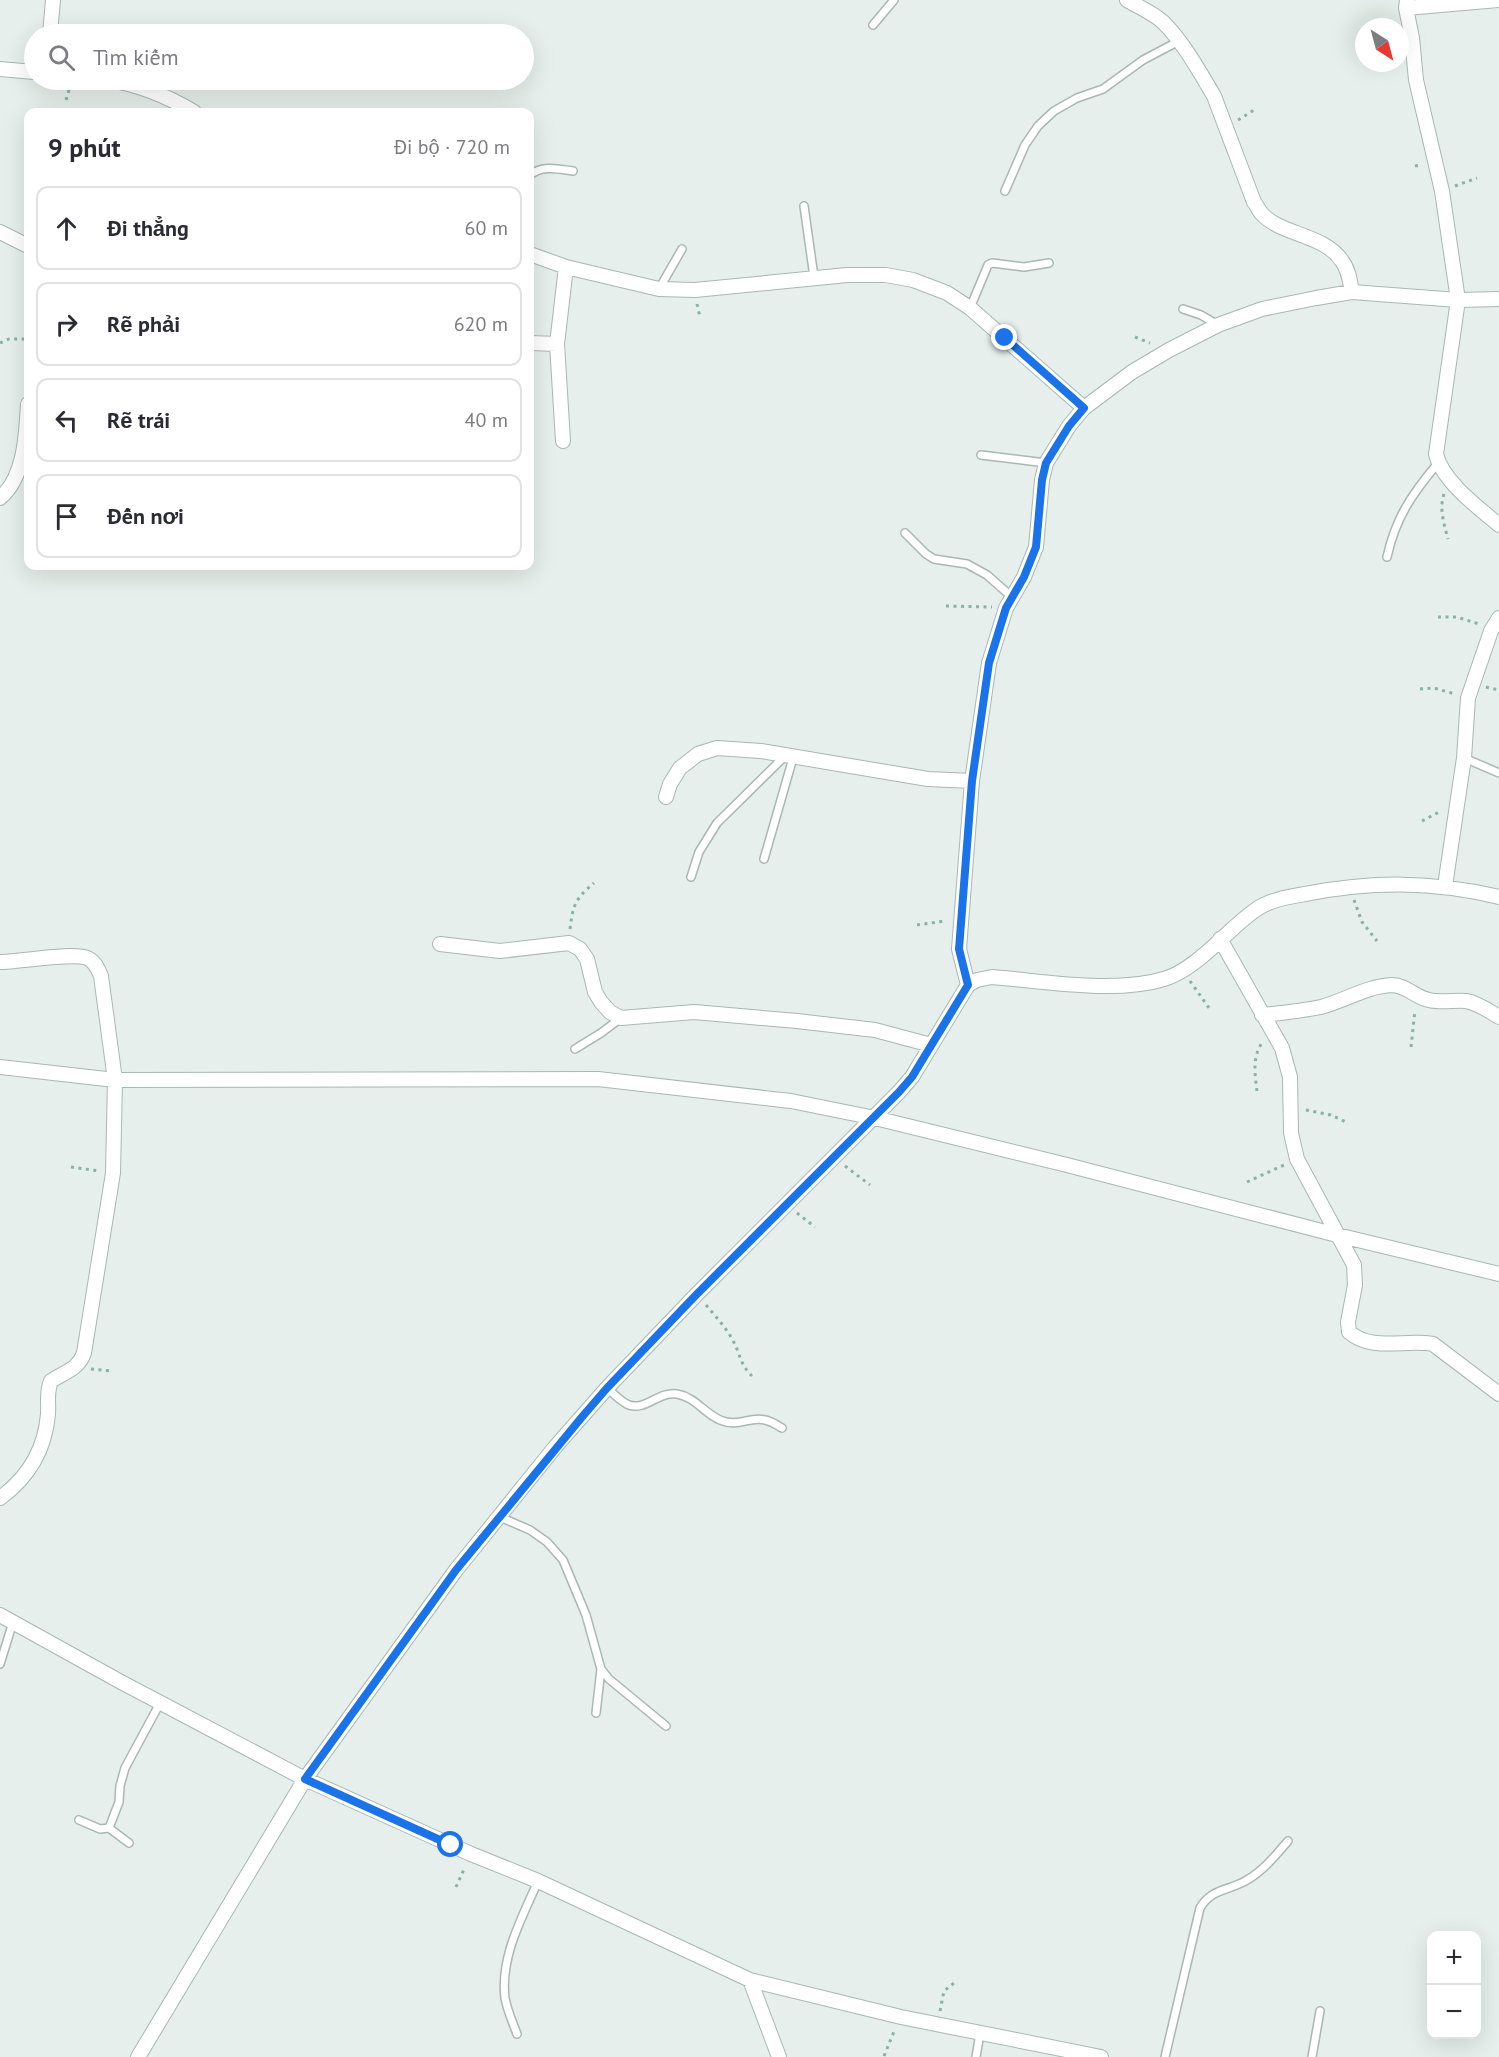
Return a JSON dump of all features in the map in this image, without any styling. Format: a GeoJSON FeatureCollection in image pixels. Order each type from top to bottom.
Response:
{"type":"FeatureCollection","features":[{"type":"Feature","properties":{"kind":"street"},"geometry":{"type":"LineString","coordinates":[[51,24],[53,0]]}},
{"type":"Feature","properties":{"kind":"street"},"geometry":{"type":"LineString","coordinates":[[1499,0],[1406,4],[1419,98],[1442,190],[1458,300],[1437,444],[1438,463],[1448,477],[1499,525]]}},
{"type":"Feature","properties":{"kind":"street"},"geometry":{"type":"LineString","coordinates":[[1133,2],[1162,21],[1179,41],[1214,96],[1254,202],[1261,214],[1278,225],[1331,250],[1342,261],[1352,292]]}},
{"type":"Feature","properties":{"kind":"street"},"geometry":{"type":"LineString","coordinates":[[0,69],[24,71]]}},
{"type":"Feature","properties":{"kind":"street"},"geometry":{"type":"LineString","coordinates":[[150,90],[186,108]]}},
{"type":"Feature","properties":{"kind":"street"},"geometry":{"type":"LineString","coordinates":[[0,232],[24,244]]}},
{"type":"Feature","properties":{"kind":"street"},"geometry":{"type":"LineString","coordinates":[[534,255],[566,267],[659,289],[694,290],[814,277],[886,276],[913,280],[947,292],[970,308],[1084,408]]}},
{"type":"Feature","properties":{"kind":"street"},"geometry":{"type":"LineString","coordinates":[[563,441],[557,344],[558,318],[566,267]]}},
{"type":"Feature","properties":{"kind":"street"},"geometry":{"type":"LineString","coordinates":[[968,985],[959,949],[972,781],[989,663],[1009,602],[1024,577],[1036,547],[1042,480],[1046,463],[1069,426],[1084,408],[1132,372],[1218,325],[1262,309],[1352,292],[1458,300],[1499,299]]}},
{"type":"Feature","properties":{"kind":"street"},"geometry":{"type":"LineString","coordinates":[[534,343],[557,344]]}},
{"type":"Feature","properties":{"kind":"street"},"geometry":{"type":"LineString","coordinates":[[0,498],[12,485],[24,444]]}},
{"type":"Feature","properties":{"kind":"street"},"geometry":{"type":"LineString","coordinates":[[1445,886],[1464,758],[1468,699],[1491,631],[1499,618]]}},
{"type":"Feature","properties":{"kind":"street"},"geometry":{"type":"LineString","coordinates":[[666,796],[680,768],[698,754],[717,748],[737,748],[919,778],[972,781]]}},
{"type":"Feature","properties":{"kind":"street"},"geometry":{"type":"LineString","coordinates":[[138,2057],[305,1779],[456,1570],[607,1388],[696,1295],[875,1118],[912,1077],[968,985],[992,976],[1097,985],[1140,984],[1166,979],[1182,970],[1255,909],[1280,899],[1352,886],[1385,883],[1445,886],[1499,897]]}},
{"type":"Feature","properties":{"kind":"street"},"geometry":{"type":"LineString","coordinates":[[1221,939],[1282,1048],[1290,1077],[1291,1134],[1297,1159],[1354,1265],[1355,1285],[1348,1323],[1349,1332],[1367,1343],[1433,1344],[1499,1394]]}},
{"type":"Feature","properties":{"kind":"street"},"geometry":{"type":"LineString","coordinates":[[440,944],[500,951],[569,943],[580,949],[587,959],[595,992],[601,1002],[610,1012],[621,1018],[694,1012],[875,1029],[931,1045]]}},
{"type":"Feature","properties":{"kind":"street"},"geometry":{"type":"LineString","coordinates":[[0,962],[77,956],[88,958],[96,965],[100,976],[115,1080],[113,1173],[84,1353],[81,1362],[75,1368],[51,1381],[47,1390],[48,1414],[43,1442],[32,1466],[17,1486],[0,1498]]}},
{"type":"Feature","properties":{"kind":"street"},"geometry":{"type":"LineString","coordinates":[[1262,1014],[1299,1011],[1323,1006],[1379,987],[1393,985],[1430,1000],[1466,1001],[1482,1006],[1499,1017]]}},
{"type":"Feature","properties":{"kind":"street"},"geometry":{"type":"LineString","coordinates":[[0,1067],[115,1080],[598,1079],[791,1101],[875,1118],[1499,1274]]}},
{"type":"Feature","properties":{"kind":"street"},"geometry":{"type":"LineString","coordinates":[[0,1615],[305,1779],[471,1854],[538,1881],[750,1980],[901,2017],[1101,2057]]}},
{"type":"Feature","properties":{"kind":"street"},"geometry":{"type":"LineString","coordinates":[[750,1980],[779,2057]]}},
{"type":"Feature","properties":{"kind":"lane"},"geometry":{"type":"LineString","coordinates":[[873,25],[894,0]]}},
{"type":"Feature","properties":{"kind":"lane"},"geometry":{"type":"LineString","coordinates":[[1005,191],[1025,145],[1038,126],[1054,111],[1077,98],[1103,89],[1143,60],[1179,41]]}},
{"type":"Feature","properties":{"kind":"lane"},"geometry":{"type":"LineString","coordinates":[[534,172],[548,168],[573,171]]}},
{"type":"Feature","properties":{"kind":"lane"},"geometry":{"type":"LineString","coordinates":[[804,206],[814,277]]}},
{"type":"Feature","properties":{"kind":"lane"},"geometry":{"type":"LineString","coordinates":[[659,289],[682,249]]}},
{"type":"Feature","properties":{"kind":"lane"},"geometry":{"type":"LineString","coordinates":[[970,308],[988,265],[992,263],[1024,267],[1049,263]]}},
{"type":"Feature","properties":{"kind":"lane"},"geometry":{"type":"LineString","coordinates":[[1183,309],[1201,315],[1218,325]]}},
{"type":"Feature","properties":{"kind":"lane"},"geometry":{"type":"LineString","coordinates":[[981,455],[1046,463]]}},
{"type":"Feature","properties":{"kind":"lane"},"geometry":{"type":"LineString","coordinates":[[1388,557],[1400,515],[1414,491],[1438,463]]}},
{"type":"Feature","properties":{"kind":"lane"},"geometry":{"type":"LineString","coordinates":[[905,532],[934,559],[967,564],[987,575],[1009,602]]}},
{"type":"Feature","properties":{"kind":"lane"},"geometry":{"type":"LineString","coordinates":[[764,859],[789,757]]}},
{"type":"Feature","properties":{"kind":"lane"},"geometry":{"type":"LineString","coordinates":[[691,877],[699,852],[717,823],[789,757]]}},
{"type":"Feature","properties":{"kind":"lane"},"geometry":{"type":"LineString","coordinates":[[1464,758],[1499,773]]}},
{"type":"Feature","properties":{"kind":"lane"},"geometry":{"type":"LineString","coordinates":[[575,1049],[621,1018]]}},
{"type":"Feature","properties":{"kind":"lane"},"geometry":{"type":"LineString","coordinates":[[607,1388],[627,1404],[642,1405],[660,1395],[673,1393],[687,1396],[717,1419],[730,1424],[754,1419],[765,1420],[782,1428]]}},
{"type":"Feature","properties":{"kind":"lane"},"geometry":{"type":"LineString","coordinates":[[500,1516],[530,1530],[547,1542],[563,1560],[586,1615],[601,1669],[596,1713]]}},
{"type":"Feature","properties":{"kind":"lane"},"geometry":{"type":"LineString","coordinates":[[0,1664],[13,1622]]}},
{"type":"Feature","properties":{"kind":"lane"},"geometry":{"type":"LineString","coordinates":[[601,1669],[609,1679],[666,1726]]}},
{"type":"Feature","properties":{"kind":"lane"},"geometry":{"type":"LineString","coordinates":[[109,1828],[119,1802],[125,1768],[160,1703]]}},
{"type":"Feature","properties":{"kind":"lane"},"geometry":{"type":"LineString","coordinates":[[79,1820],[100,1830],[109,1828],[129,1843]]}},
{"type":"Feature","properties":{"kind":"lane"},"geometry":{"type":"LineString","coordinates":[[1165,2057],[1200,1908],[1206,1897],[1247,1880],[1288,1841]]}},
{"type":"Feature","properties":{"kind":"lane"},"geometry":{"type":"LineString","coordinates":[[516,2034],[505,1998],[506,1971],[510,1947],[538,1881]]}},
{"type":"Feature","properties":{"kind":"lane"},"geometry":{"type":"LineString","coordinates":[[1312,2057],[1320,2010]]}},
{"type":"Feature","properties":{"kind":"lane"},"geometry":{"type":"LineString","coordinates":[[976,2057],[980,2033]]}},
{"type":"Feature","properties":{"kind":"path"},"geometry":{"type":"LineString","coordinates":[[66,100],[69,90]]}},
{"type":"Feature","properties":{"kind":"path"},"geometry":{"type":"LineString","coordinates":[[1442,190],[1477,178]]}},
{"type":"Feature","properties":{"kind":"path"},"geometry":{"type":"LineString","coordinates":[[0,343],[9,339],[24,339]]}},
{"type":"Feature","properties":{"kind":"path"},"geometry":{"type":"LineString","coordinates":[[1448,477],[1442,502],[1448,539]]}},
{"type":"Feature","properties":{"kind":"path"},"geometry":{"type":"LineString","coordinates":[[946,606],[1009,602]]}},
{"type":"Feature","properties":{"kind":"path"},"geometry":{"type":"LineString","coordinates":[[1438,617],[1475,622],[1491,631]]}},
{"type":"Feature","properties":{"kind":"path"},"geometry":{"type":"LineString","coordinates":[[1420,689],[1434,688],[1468,699]]}},
{"type":"Feature","properties":{"kind":"path"},"geometry":{"type":"LineString","coordinates":[[569,943],[573,908],[578,897],[594,883]]}},
{"type":"Feature","properties":{"kind":"path"},"geometry":{"type":"LineString","coordinates":[[1352,886],[1355,908],[1362,922],[1377,941]]}},
{"type":"Feature","properties":{"kind":"path"},"geometry":{"type":"LineString","coordinates":[[917,925],[962,919]]}},
{"type":"Feature","properties":{"kind":"path"},"geometry":{"type":"LineString","coordinates":[[1182,970],[1209,1008]]}},
{"type":"Feature","properties":{"kind":"path"},"geometry":{"type":"LineString","coordinates":[[1411,1047],[1417,996]]}},
{"type":"Feature","properties":{"kind":"path"},"geometry":{"type":"LineString","coordinates":[[1257,1090],[1255,1066],[1259,1048],[1271,1029]]}},
{"type":"Feature","properties":{"kind":"path"},"geometry":{"type":"LineString","coordinates":[[1290,1107],[1331,1115],[1348,1123]]}},
{"type":"Feature","properties":{"kind":"path"},"geometry":{"type":"LineString","coordinates":[[833,1158],[870,1185]]}},
{"type":"Feature","properties":{"kind":"path"},"geometry":{"type":"LineString","coordinates":[[1247,1182],[1297,1159]]}},
{"type":"Feature","properties":{"kind":"path"},"geometry":{"type":"LineString","coordinates":[[71,1167],[113,1173]]}},
{"type":"Feature","properties":{"kind":"path"},"geometry":{"type":"LineString","coordinates":[[787,1204],[815,1227]]}},
{"type":"Feature","properties":{"kind":"path"},"geometry":{"type":"LineString","coordinates":[[696,1295],[725,1327],[734,1342],[744,1369],[755,1379]]}},
{"type":"Feature","properties":{"kind":"path"},"geometry":{"type":"LineString","coordinates":[[456,1887],[471,1854]]}},
{"type":"Feature","properties":{"kind":"path"},"geometry":{"type":"LineString","coordinates":[[938,2024],[944,1991],[954,1983]]}},
{"type":"Feature","properties":{"kind":"path"},"geometry":{"type":"LineString","coordinates":[[884,2056],[901,2017]]}},
{"type":"Feature","properties":{"kind":"route"},"geometry":{"type":"LineString","coordinates":[[451,1845],[305,1779],[456,1570],[556,1446],[607,1388],[696,1295],[899,1092],[912,1077],[968,985],[959,949],[972,781],[989,663],[1006,608],[1024,577],[1036,547],[1042,480],[1046,463],[1069,426],[1084,408],[1005,338]]}}]}
